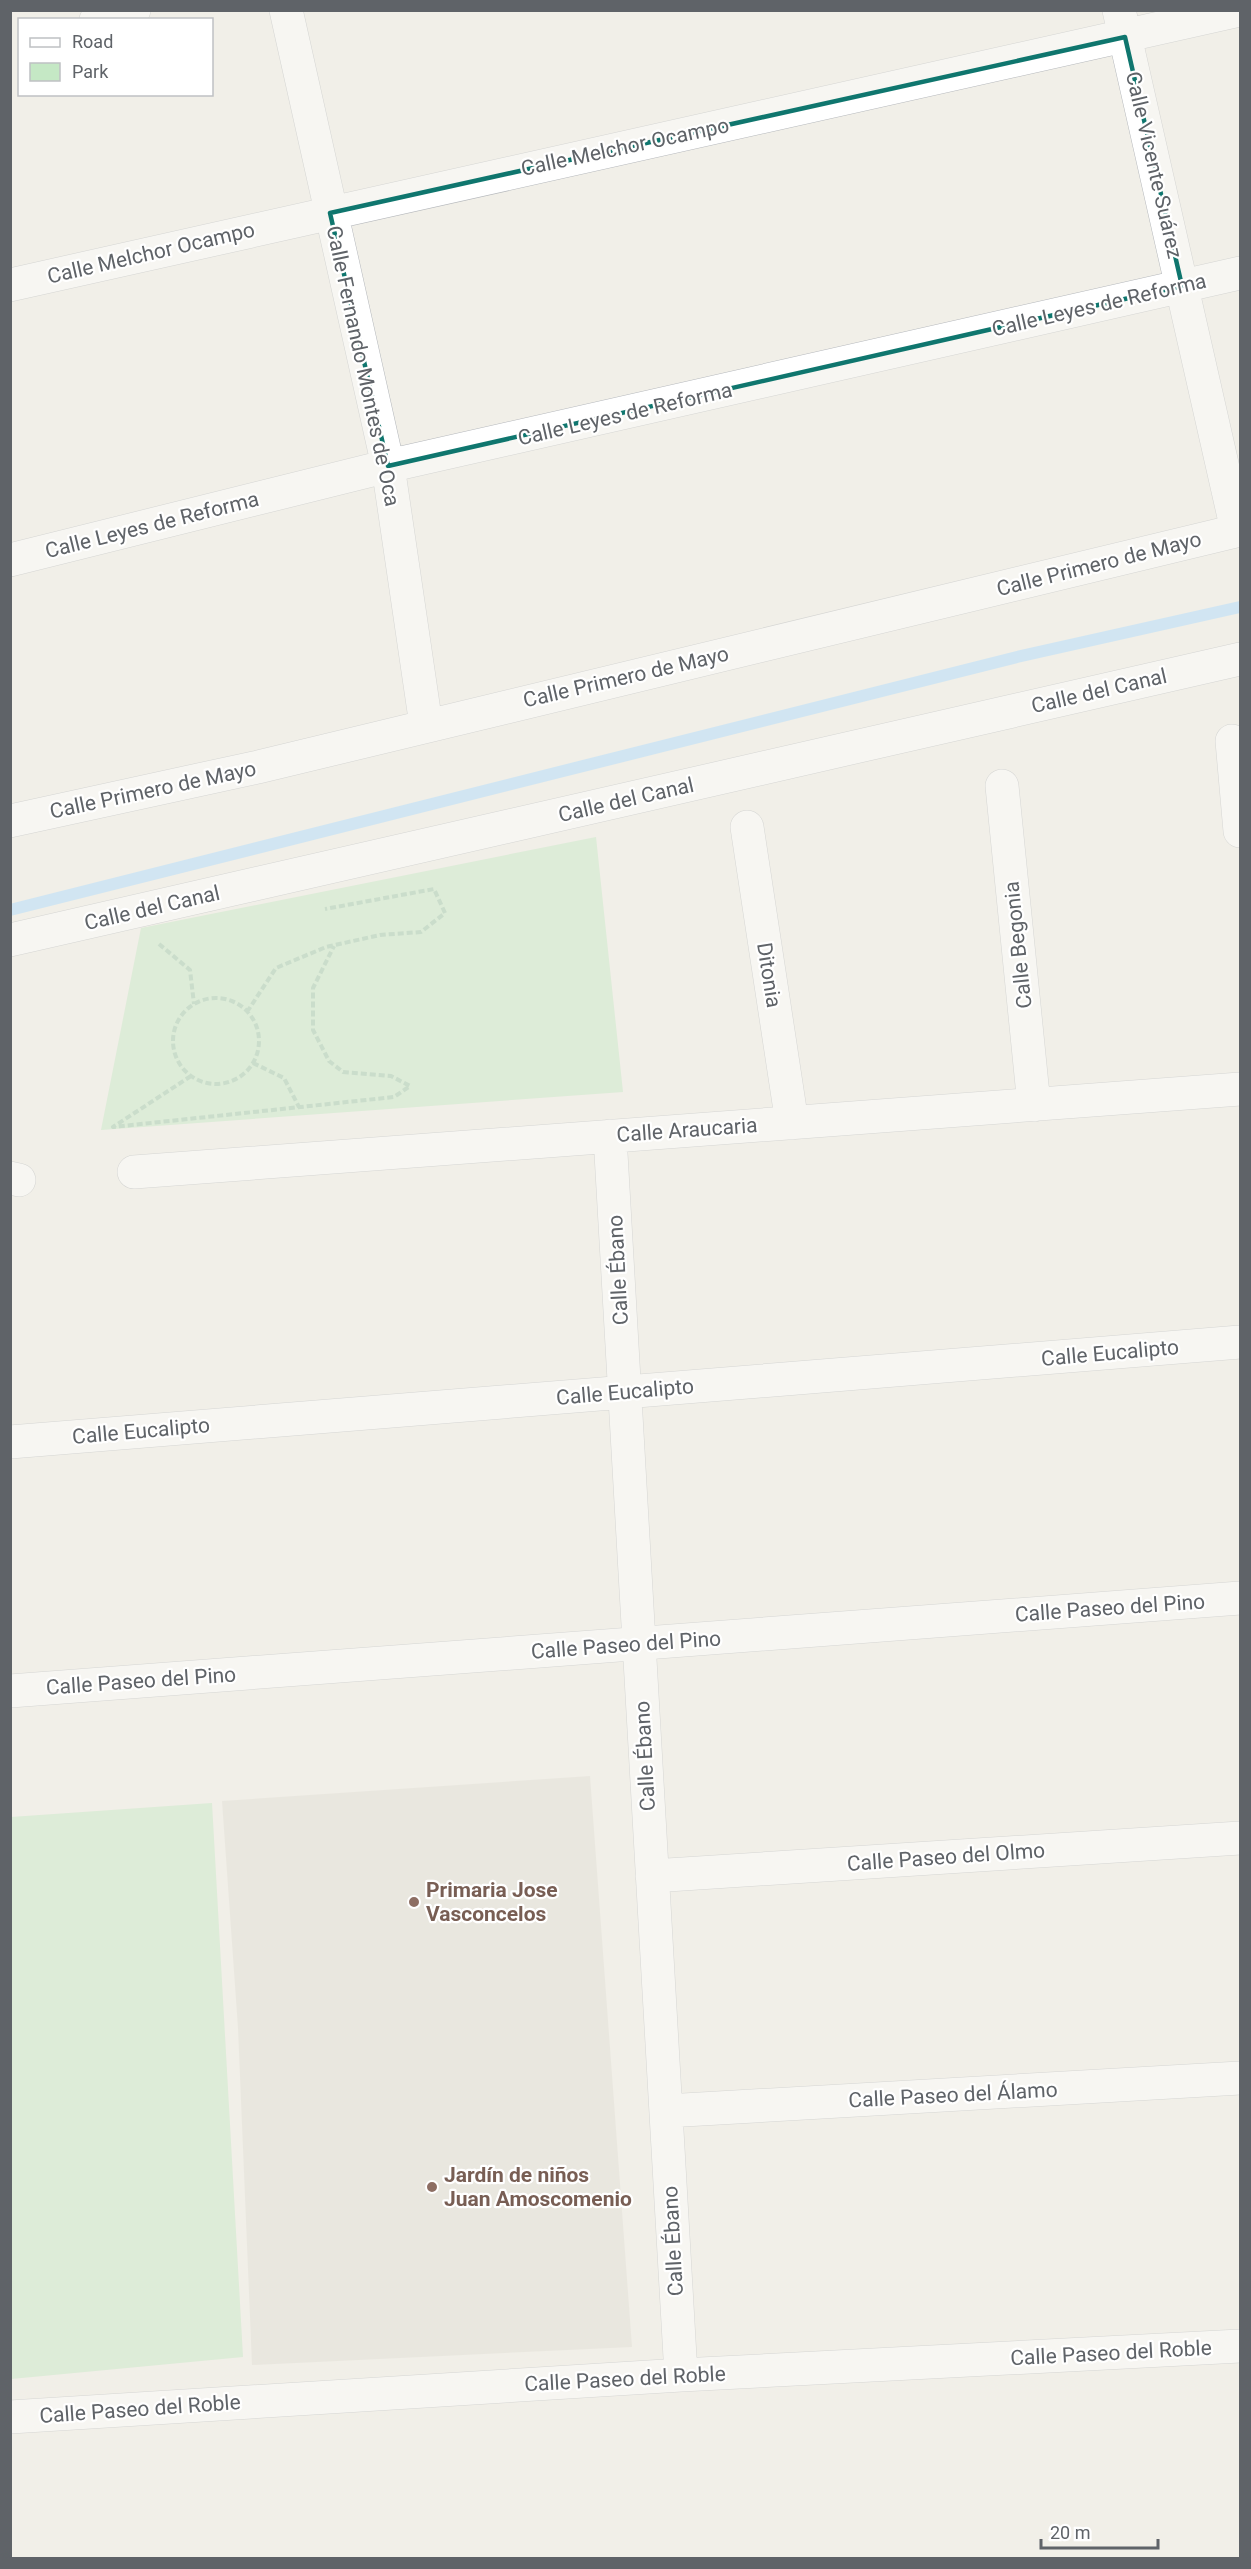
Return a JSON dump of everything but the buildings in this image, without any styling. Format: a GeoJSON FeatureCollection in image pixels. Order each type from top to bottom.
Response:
{"type":"FeatureCollection","features":[{"type":"Feature","properties":{"kind":"street"},"geometry":{"type":"LineString","coordinates":[[104,18],[134,10]]}},
{"type":"Feature","properties":{"kind":"street","name":"Calle Fernando Montes de Oca"},"geometry":{"type":"LineString","coordinates":[[286,10],[388,466],[426,725]]}},
{"type":"Feature","properties":{"kind":"street","name":"Calle Melchor Ocampo"},"geometry":{"type":"LineString","coordinates":[[10,285],[330,213],[1122,24],[1240,10]]}},
{"type":"Feature","properties":{"kind":"street","name":"Calle Vicente Suárez"},"geometry":{"type":"LineString","coordinates":[[1122,24],[1239,530]]}},
{"type":"Feature","properties":{"kind":"street","name":"Calle Leyes de Reforma"},"geometry":{"type":"LineString","coordinates":[[10,560],[388,466],[588,423],[1240,273]]}},
{"type":"Feature","properties":{"kind":"street","name":"Calle Primero de Mayo"},"geometry":{"type":"LineString","coordinates":[[10,821],[258,767],[1239,530]]}},
{"type":"Feature","properties":{"kind":"street","name":"Calle del Canal"},"geometry":{"type":"LineString","coordinates":[[10,940],[1240,659]]}},
{"type":"Feature","properties":{"kind":"street"},"geometry":{"type":"LineString","coordinates":[[1232,741],[1240,831]]}},
{"type":"Feature","properties":{"kind":"street","name":"Calle Begonia"},"geometry":{"type":"LineString","coordinates":[[1002,786],[1034,1105]]}},
{"type":"Feature","properties":{"kind":"street","name":"Ditonia"},"geometry":{"type":"LineString","coordinates":[[747,827],[792,1123]]}},
{"type":"Feature","properties":{"kind":"street","name":"Calle Araucaria"},"geometry":{"type":"LineString","coordinates":[[135,1172],[1240,1089]]}},
{"type":"Feature","properties":{"kind":"street","name":"Calle Ébano"},"geometry":{"type":"LineString","coordinates":[[610,1136],[681,2375]]}},
{"type":"Feature","properties":{"kind":"street","name":"Calle Eucalipto"},"geometry":{"type":"LineString","coordinates":[[10,1442],[1240,1342]]}},
{"type":"Feature","properties":{"kind":"street","name":"Calle Paseo del Pino"},"geometry":{"type":"LineString","coordinates":[[10,1691],[1240,1598]]}},
{"type":"Feature","properties":{"kind":"street","name":"Calle Paseo del Olmo"},"geometry":{"type":"LineString","coordinates":[[652,1876],[1240,1838]]}},
{"type":"Feature","properties":{"kind":"street","name":"Calle Paseo del Álamo"},"geometry":{"type":"LineString","coordinates":[[666,2111],[1240,2078]]}},
{"type":"Feature","properties":{"kind":"street","name":"Calle Paseo del Roble"},"geometry":{"type":"LineString","coordinates":[[10,2417],[681,2375],[1240,2346]]}},
{"type":"Feature","properties":{"kind":"path"},"geometry":{"type":"LineString","coordinates":[[247,1012],[276,968],[334,945],[380,935],[421,932],[445,913],[434,889],[317,910]]}},
{"type":"Feature","properties":{"kind":"path"},"geometry":{"type":"LineString","coordinates":[[165,938],[153,940],[190,970],[194,1004]]}},
{"type":"Feature","properties":{"kind":"path"},"geometry":{"type":"LineString","coordinates":[[191,1076],[112,1127],[394,1097],[410,1086],[391,1076],[343,1072],[329,1061],[313,1030],[313,988],[334,945]]}},
{"type":"Feature","properties":{"kind":"path"},"geometry":{"type":"LineString","coordinates":[[207,999],[235,1002],[247,1012],[258,1034],[258,1048],[253,1063],[244,1074],[231,1082],[216,1084],[191,1076],[177,1058],[173,1036],[177,1022],[194,1004],[207,999]]}},
{"type":"Feature","properties":{"kind":"path"},"geometry":{"type":"LineString","coordinates":[[253,1063],[284,1078],[299,1107]]}},
{"type":"Feature","properties":{"kind":"highlighted area"},"geometry":{"type":"Polygon","coordinates":[[[1125,37],[1182,286],[388,466],[330,213],[1125,37]]]}},
{"type":"Feature","properties":{"kind":"shaded area","name":"Jardín de niños Juan Amoscomenio"},"geometry":{"type":"Polygon","coordinates":[[[590,1776],[632,2347],[252,2365],[238,2028],[222,1801],[590,1776]]]}},
{"type":"Feature","properties":{"kind":"green space"},"geometry":{"type":"Polygon","coordinates":[[[596,837],[623,1092],[101,1130],[141,928],[596,837]]]}},
{"type":"Feature","properties":{"kind":"green space"},"geometry":{"type":"Polygon","coordinates":[[[212,1803],[243,2357],[11,2379],[11,1817],[212,1803]]]}},
{"type":"Feature","properties":{"kind":"waterway"},"geometry":{"type":"LineString","coordinates":[[10,910],[1017,657],[1240,607]]}},
{"type":"Feature","properties":{"kind":"place","name":"Primaria Jose Vasconcelos"},"geometry":{"type":"Point","coordinates":[414,1902]}},
{"type":"Feature","properties":{"kind":"place","name":"Jardín de niños Juan Amoscomenio"},"geometry":{"type":"Point","coordinates":[432,2187]}}]}
